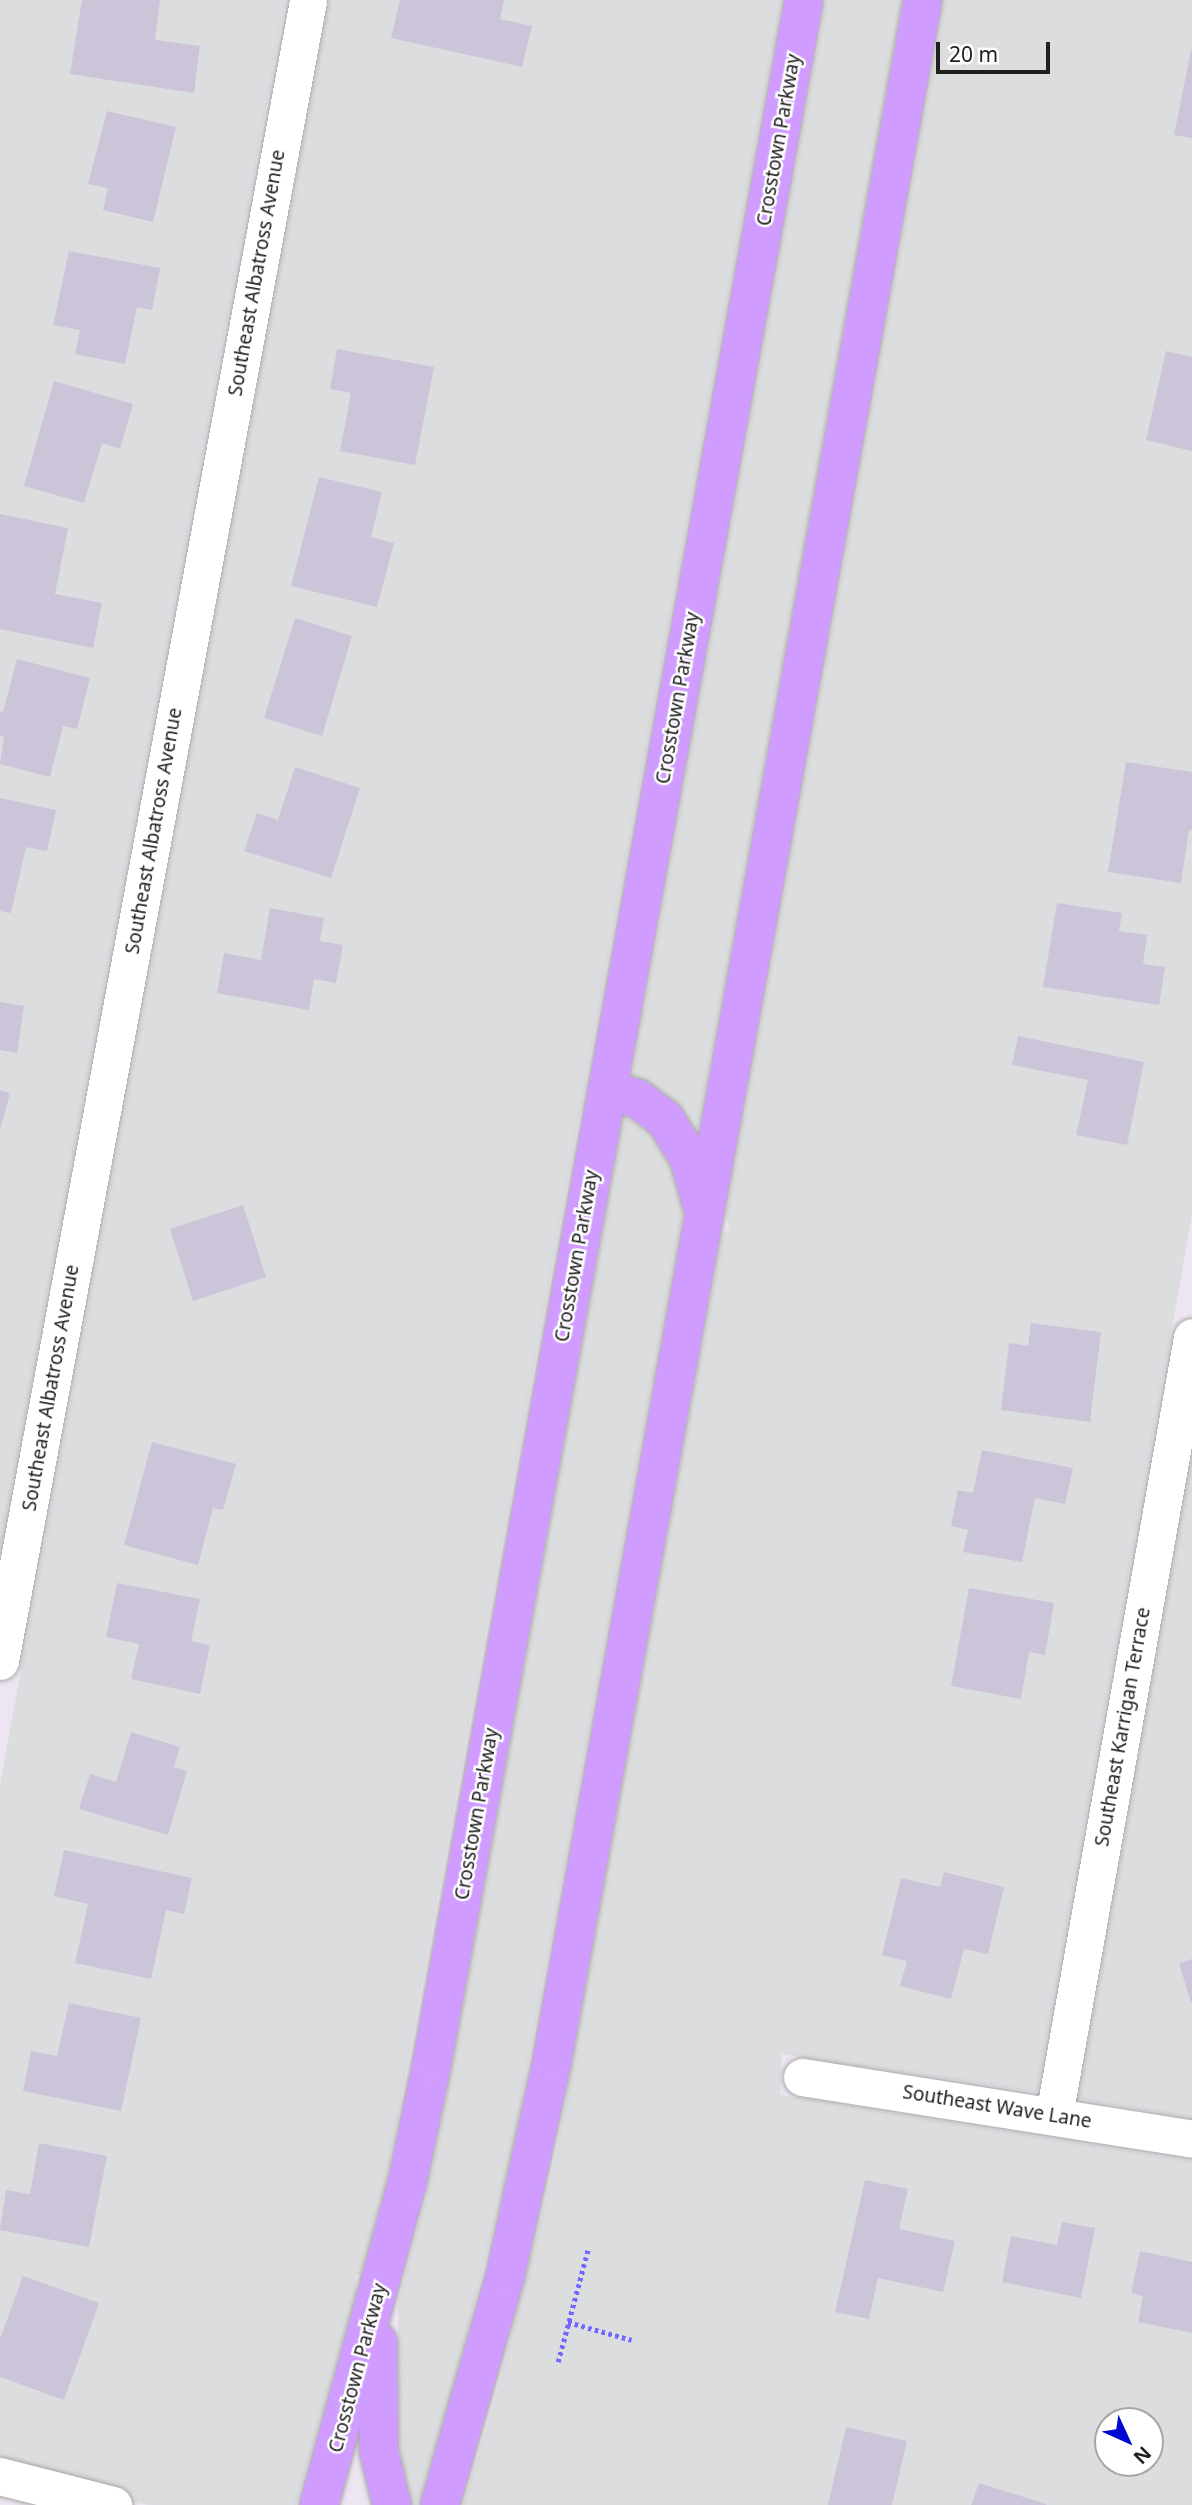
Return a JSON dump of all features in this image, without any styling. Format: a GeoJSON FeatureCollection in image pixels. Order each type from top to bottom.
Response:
{"type":"FeatureCollection","features":[{"type":"Feature","properties":{"kind":"main road","name":"Crosstown Parkway"},"geometry":{"type":"LineString","coordinates":[[319,2505],[407,2184],[432,2063],[804,0]]}},
{"type":"Feature","properties":{"kind":"main road"},"geometry":{"type":"LineString","coordinates":[[440,2505],[473,2397],[533,2159],[923,0]]}},
{"type":"Feature","properties":{"kind":"main road"},"geometry":{"type":"LineString","coordinates":[[607,1090],[638,1100],[665,1119],[689,1158],[705,1214]]}},
{"type":"Feature","properties":{"kind":"main road"},"geometry":{"type":"LineString","coordinates":[[377,2298],[379,2452],[393,2505]]}},
{"type":"Feature","properties":{"kind":"street","name":"Southeast Albatross Avenue"},"geometry":{"type":"LineString","coordinates":[[0,1661],[308,0]]}},
{"type":"Feature","properties":{"kind":"street","name":"Southeast Karrigan Terrace"},"geometry":{"type":"LineString","coordinates":[[1054,2116],[1192,1337]]}},
{"type":"Feature","properties":{"kind":"street","name":"Southeast Wave Lane"},"geometry":{"type":"LineString","coordinates":[[802,2077],[1192,2139]]}},
{"type":"Feature","properties":{"kind":"street"},"geometry":{"type":"LineString","coordinates":[[0,2476],[113,2505]]}},
{"type":"Feature","properties":{"kind":"path"},"geometry":{"type":"LineString","coordinates":[[558,2362],[588,2249]]}},
{"type":"Feature","properties":{"kind":"path"},"geometry":{"type":"LineString","coordinates":[[568,2322],[632,2340]]}},
{"type":"Feature","properties":{"kind":"shaded area"},"geometry":{"type":"Polygon","coordinates":[[[0,0],[286,0],[0,1549],[0,0]]]}},
{"type":"Feature","properties":{"kind":"shaded area"},"geometry":{"type":"Polygon","coordinates":[[[330,0],[782,0],[387,2177],[361,2275],[356,2275],[356,2293],[296,2505],[149,2505],[0,2478],[0,1784],[330,0]]]}},
{"type":"Feature","properties":{"kind":"shaded area"},"geometry":{"type":"Polygon","coordinates":[[[826,0],[902,0],[697,1133],[676,1103],[649,1083],[632,1076],[826,0]]]}},
{"type":"Feature","properties":{"kind":"shaded area"},"geometry":{"type":"Polygon","coordinates":[[[945,0],[1192,0],[1192,1215],[1037,2092],[782,2054],[780,2095],[1192,2161],[1192,2505],[463,2505],[494,2404],[554,2165],[723,1232],[730,1231],[726,1216],[945,0]]]}},
{"type":"Feature","properties":{"kind":"shaded area"},"geometry":{"type":"Polygon","coordinates":[[[624,1116],[650,1133],[670,1165],[683,1212],[512,2153],[453,2389],[418,2505],[414,2505],[400,2452],[398,2303],[428,2190],[452,2069],[624,1116]]]}},
{"type":"Feature","properties":{"kind":"shaded area"},"geometry":{"type":"Polygon","coordinates":[[[1192,1460],[1192,2118],[1079,2099],[1192,1460]]]}},
{"type":"Feature","properties":{"kind":"building"},"geometry":{"type":"Polygon","coordinates":[[[82,0],[160,0],[155,40],[200,46],[194,93],[70,74],[82,0]]]}},
{"type":"Feature","properties":{"kind":"building"},"geometry":{"type":"Polygon","coordinates":[[[400,0],[504,0],[500,19],[532,26],[522,67],[391,38],[400,0]]]}},
{"type":"Feature","properties":{"kind":"building"},"geometry":{"type":"Polygon","coordinates":[[[1192,50],[1192,138],[1174,135],[1192,50]]]}},
{"type":"Feature","properties":{"kind":"building"},"geometry":{"type":"Polygon","coordinates":[[[107,111],[176,127],[153,222],[103,210],[108,188],[88,184],[107,111]]]}},
{"type":"Feature","properties":{"kind":"building"},"geometry":{"type":"Polygon","coordinates":[[[69,251],[160,268],[152,310],[137,307],[125,364],[75,354],[80,330],[53,325],[69,251]]]}},
{"type":"Feature","properties":{"kind":"building"},"geometry":{"type":"Polygon","coordinates":[[[337,349],[434,367],[415,465],[340,451],[351,393],[330,389],[337,349]]]}},
{"type":"Feature","properties":{"kind":"building"},"geometry":{"type":"Polygon","coordinates":[[[1166,351],[1192,357],[1192,451],[1146,440],[1166,351]]]}},
{"type":"Feature","properties":{"kind":"building"},"geometry":{"type":"Polygon","coordinates":[[[54,381],[133,404],[120,449],[102,443],[84,503],[24,486],[54,381]]]}},
{"type":"Feature","properties":{"kind":"building"},"geometry":{"type":"Polygon","coordinates":[[[319,477],[382,492],[371,537],[394,543],[377,607],[291,586],[319,477]]]}},
{"type":"Feature","properties":{"kind":"building"},"geometry":{"type":"Polygon","coordinates":[[[0,514],[68,528],[55,594],[102,603],[93,648],[0,629],[0,514]]]}},
{"type":"Feature","properties":{"kind":"building"},"geometry":{"type":"Polygon","coordinates":[[[295,618],[352,636],[322,736],[264,718],[295,618]]]}},
{"type":"Feature","properties":{"kind":"building"},"geometry":{"type":"Polygon","coordinates":[[[17,659],[90,678],[77,729],[63,726],[50,777],[0,764],[4,737],[0,736],[0,711],[3,712],[17,659]]]}},
{"type":"Feature","properties":{"kind":"building"},"geometry":{"type":"Polygon","coordinates":[[[1126,762],[1192,772],[1192,830],[1189,830],[1181,883],[1108,872],[1126,762]]]}},
{"type":"Feature","properties":{"kind":"building"},"geometry":{"type":"Polygon","coordinates":[[[295,767],[360,788],[331,878],[244,851],[257,813],[278,820],[295,767]]]}},
{"type":"Feature","properties":{"kind":"building"},"geometry":{"type":"Polygon","coordinates":[[[0,798],[56,810],[47,851],[26,847],[11,913],[0,911],[0,798]]]}},
{"type":"Feature","properties":{"kind":"building"},"geometry":{"type":"Polygon","coordinates":[[[1057,903],[1122,913],[1119,931],[1147,935],[1143,964],[1165,967],[1159,1005],[1043,987],[1057,903]]]}},
{"type":"Feature","properties":{"kind":"building"},"geometry":{"type":"Polygon","coordinates":[[[270,908],[324,918],[320,941],[343,945],[336,983],[314,979],[309,1010],[217,993],[224,953],[261,960],[270,908]]]}},
{"type":"Feature","properties":{"kind":"building"},"geometry":{"type":"Polygon","coordinates":[[[0,1002],[24,1006],[17,1053],[0,1050],[0,1002]]]}},
{"type":"Feature","properties":{"kind":"building"},"geometry":{"type":"Polygon","coordinates":[[[1018,1036],[1144,1062],[1127,1145],[1076,1135],[1088,1080],[1012,1065],[1018,1036]]]}},
{"type":"Feature","properties":{"kind":"building"},"geometry":{"type":"Polygon","coordinates":[[[0,1090],[10,1093],[1,1127],[0,1127],[0,1090]]]}},
{"type":"Feature","properties":{"kind":"building"},"geometry":{"type":"Polygon","coordinates":[[[243,1205],[266,1277],[193,1301],[170,1229],[243,1205]]]}},
{"type":"Feature","properties":{"kind":"building"},"geometry":{"type":"Polygon","coordinates":[[[1031,1323],[1101,1332],[1090,1422],[1001,1410],[1009,1343],[1028,1346],[1031,1323]]]}},
{"type":"Feature","properties":{"kind":"building"},"geometry":{"type":"Polygon","coordinates":[[[152,1442],[236,1464],[223,1510],[213,1508],[198,1565],[124,1545],[152,1442]]]}},
{"type":"Feature","properties":{"kind":"building"},"geometry":{"type":"Polygon","coordinates":[[[982,1450],[1073,1468],[1065,1504],[1035,1498],[1022,1562],[963,1552],[968,1530],[951,1526],[958,1490],[973,1493],[982,1450]]]}},
{"type":"Feature","properties":{"kind":"building"},"geometry":{"type":"Polygon","coordinates":[[[117,1583],[200,1599],[191,1641],[210,1645],[200,1694],[131,1679],[139,1644],[106,1637],[117,1583]]]}},
{"type":"Feature","properties":{"kind":"building"},"geometry":{"type":"Polygon","coordinates":[[[969,1588],[1054,1603],[1045,1655],[1029,1652],[1021,1699],[951,1686],[969,1588]]]}},
{"type":"Feature","properties":{"kind":"building"},"geometry":{"type":"Polygon","coordinates":[[[131,1732],[180,1747],[174,1767],[187,1771],[168,1835],[79,1809],[90,1774],[116,1782],[131,1732]]]}},
{"type":"Feature","properties":{"kind":"building"},"geometry":{"type":"Polygon","coordinates":[[[64,1850],[192,1878],[184,1914],[166,1910],[151,1979],[75,1963],[88,1904],[54,1896],[64,1850]]]}},
{"type":"Feature","properties":{"kind":"building"},"geometry":{"type":"Polygon","coordinates":[[[944,1872],[1004,1887],[988,1954],[964,1949],[951,1999],[900,1986],[907,1961],[882,1955],[901,1878],[940,1887],[944,1872]]]}},
{"type":"Feature","properties":{"kind":"building"},"geometry":{"type":"Polygon","coordinates":[[[1192,1959],[1192,2003],[1191,2003],[1179,1963],[1192,1959]]]}},
{"type":"Feature","properties":{"kind":"building"},"geometry":{"type":"Polygon","coordinates":[[[69,2003],[141,2018],[121,2111],[23,2091],[31,2051],[57,2056],[69,2003]]]}},
{"type":"Feature","properties":{"kind":"building"},"geometry":{"type":"Polygon","coordinates":[[[39,2143],[107,2156],[89,2247],[0,2230],[6,2190],[30,2194],[39,2143]]]}},
{"type":"Feature","properties":{"kind":"building"},"geometry":{"type":"Polygon","coordinates":[[[865,2180],[908,2189],[899,2229],[955,2241],[943,2292],[878,2278],[869,2319],[835,2312],[865,2180]]]}},
{"type":"Feature","properties":{"kind":"building"},"geometry":{"type":"Polygon","coordinates":[[[1062,2222],[1095,2228],[1081,2298],[1002,2282],[1011,2236],[1057,2245],[1062,2222]]]}},
{"type":"Feature","properties":{"kind":"building"},"geometry":{"type":"Polygon","coordinates":[[[1140,2251],[1192,2262],[1192,2333],[1138,2322],[1143,2296],[1131,2293],[1140,2251]]]}},
{"type":"Feature","properties":{"kind":"building"},"geometry":{"type":"Polygon","coordinates":[[[23,2276],[99,2303],[64,2400],[0,2377],[0,2339],[23,2276]]]}},
{"type":"Feature","properties":{"kind":"building"},"geometry":{"type":"Polygon","coordinates":[[[846,2427],[907,2441],[892,2505],[828,2505],[846,2427]]]}},
{"type":"Feature","properties":{"kind":"building"},"geometry":{"type":"Polygon","coordinates":[[[979,2483],[1046,2504],[1046,2505],[971,2505],[979,2483]]]}}]}
